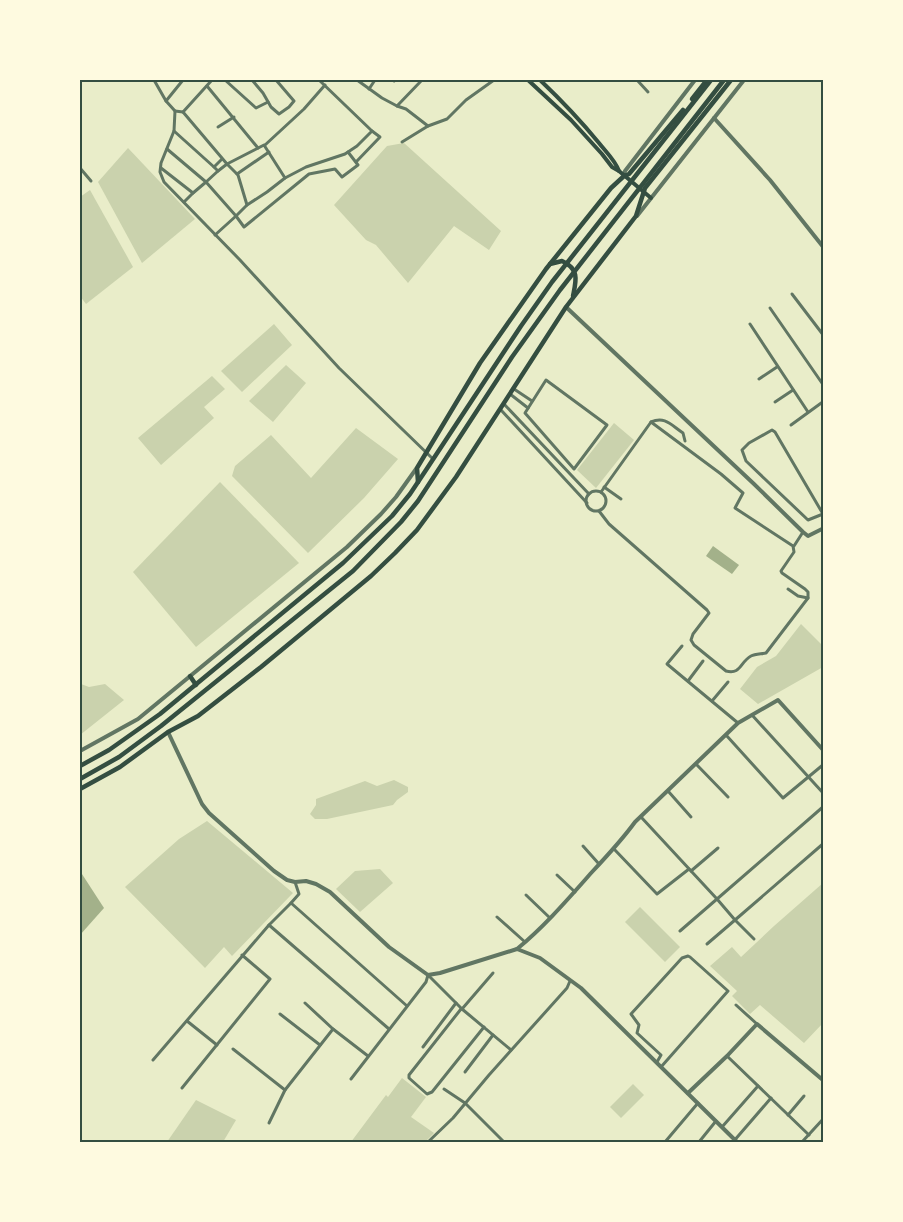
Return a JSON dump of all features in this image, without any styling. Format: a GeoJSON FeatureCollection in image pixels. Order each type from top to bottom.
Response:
{"type":"FeatureCollection","features":[{"type":"Feature","properties":{"kind":"highway"},"geometry":{"type":"LineString","coordinates":[[418,482],[417,468],[480,363],[550,264],[607,193],[629,174],[709,80]]}},
{"type":"Feature","properties":{"kind":"highway"},"geometry":{"type":"LineString","coordinates":[[80,766],[109,750],[196,685],[343,563],[392,516],[418,482],[552,282],[709,80]]}},
{"type":"Feature","properties":{"kind":"highway"},"geometry":{"type":"LineString","coordinates":[[80,779],[119,757],[161,726],[352,571],[380,544],[418,501],[560,290],[724,80]]}},
{"type":"Feature","properties":{"kind":"highway"},"geometry":{"type":"LineString","coordinates":[[80,789],[120,767],[168,732],[198,716],[371,576],[417,530],[436,507],[566,308],[636,216],[643,191],[731,80]]}},
{"type":"Feature","properties":{"kind":"highway"},"geometry":{"type":"LineString","coordinates":[[550,264],[562,261],[573,267],[576,277],[572,301]]}},
{"type":"Feature","properties":{"kind":"highway"},"geometry":{"type":"LineString","coordinates":[[190,676],[196,685]]}},
{"type":"Feature","properties":{"kind":"main road"},"geometry":{"type":"LineString","coordinates":[[528,80],[571,120],[612,167],[651,198]]}},
{"type":"Feature","properties":{"kind":"main road"},"geometry":{"type":"LineString","coordinates":[[540,80],[592,134],[619,171]]}},
{"type":"Feature","properties":{"kind":"street"},"geometry":{"type":"LineString","coordinates":[[154,80],[166,101],[175,111],[183,112],[237,174],[247,205]]}},
{"type":"Feature","properties":{"kind":"street"},"geometry":{"type":"LineString","coordinates":[[166,101],[183,80]]}},
{"type":"Feature","properties":{"kind":"street"},"geometry":{"type":"LineString","coordinates":[[183,112],[212,80]]}},
{"type":"Feature","properties":{"kind":"street"},"geometry":{"type":"LineString","coordinates":[[225,80],[256,108],[269,102]]}},
{"type":"Feature","properties":{"kind":"street"},"geometry":{"type":"LineString","coordinates":[[252,80],[279,114],[294,101],[276,80]]}},
{"type":"Feature","properties":{"kind":"street"},"geometry":{"type":"LineString","coordinates":[[319,80],[380,137],[356,162]]}},
{"type":"Feature","properties":{"kind":"street"},"geometry":{"type":"LineString","coordinates":[[357,80],[397,106],[406,109],[428,126]]}},
{"type":"Feature","properties":{"kind":"street"},"geometry":{"type":"LineString","coordinates":[[369,89],[375,80]]}},
{"type":"Feature","properties":{"kind":"street"},"geometry":{"type":"LineString","coordinates":[[397,106],[422,80]]}},
{"type":"Feature","properties":{"kind":"street"},"geometry":{"type":"LineString","coordinates":[[402,142],[428,126],[447,119],[466,100],[494,80]]}},
{"type":"Feature","properties":{"kind":"street"},"geometry":{"type":"LineString","coordinates":[[637,80],[648,92]]}},
{"type":"Feature","properties":{"kind":"street"},"geometry":{"type":"LineString","coordinates":[[624,176],[625,171],[694,80]]}},
{"type":"Feature","properties":{"kind":"street"},"geometry":{"type":"LineString","coordinates":[[636,216],[744,80]]}},
{"type":"Feature","properties":{"kind":"street"},"geometry":{"type":"LineString","coordinates":[[184,203],[227,164],[264,145],[304,109],[325,85]]}},
{"type":"Feature","properties":{"kind":"street"},"geometry":{"type":"LineString","coordinates":[[207,86],[258,148]]}},
{"type":"Feature","properties":{"kind":"street"},"geometry":{"type":"LineString","coordinates":[[175,111],[174,131],[160,168],[164,182],[339,368],[433,459]]}},
{"type":"Feature","properties":{"kind":"street"},"geometry":{"type":"LineString","coordinates":[[218,127],[234,117]]}},
{"type":"Feature","properties":{"kind":"street"},"geometry":{"type":"LineString","coordinates":[[714,118],[770,180],[824,248]]}},
{"type":"Feature","properties":{"kind":"street"},"geometry":{"type":"LineString","coordinates":[[174,131],[218,171]]}},
{"type":"Feature","properties":{"kind":"street"},"geometry":{"type":"LineString","coordinates":[[215,235],[247,205],[285,178],[306,167],[345,154],[372,131]]}},
{"type":"Feature","properties":{"kind":"street"},"geometry":{"type":"LineString","coordinates":[[264,145],[285,178]]}},
{"type":"Feature","properties":{"kind":"street"},"geometry":{"type":"LineString","coordinates":[[167,149],[206,182],[244,227],[309,174],[335,169],[342,177],[358,165],[348,152]]}},
{"type":"Feature","properties":{"kind":"street"},"geometry":{"type":"LineString","coordinates":[[237,174],[268,152]]}},
{"type":"Feature","properties":{"kind":"street"},"geometry":{"type":"LineString","coordinates":[[214,167],[222,158]]}},
{"type":"Feature","properties":{"kind":"street"},"geometry":{"type":"LineString","coordinates":[[80,168],[90,182]]}},
{"type":"Feature","properties":{"kind":"street"},"geometry":{"type":"LineString","coordinates":[[160,168],[194,193]]}},
{"type":"Feature","properties":{"kind":"street"},"geometry":{"type":"LineString","coordinates":[[792,294],[824,336]]}},
{"type":"Feature","properties":{"kind":"street"},"geometry":{"type":"LineString","coordinates":[[566,308],[803,532],[808,536],[824,528]]}},
{"type":"Feature","properties":{"kind":"street"},"geometry":{"type":"LineString","coordinates":[[770,308],[824,386]]}},
{"type":"Feature","properties":{"kind":"street"},"geometry":{"type":"LineString","coordinates":[[750,324],[808,412]]}},
{"type":"Feature","properties":{"kind":"street"},"geometry":{"type":"LineString","coordinates":[[759,380],[777,367]]}},
{"type":"Feature","properties":{"kind":"street"},"geometry":{"type":"LineString","coordinates":[[546,380],[607,425],[574,469],[525,414],[528,408],[546,380]]}},
{"type":"Feature","properties":{"kind":"street"},"geometry":{"type":"LineString","coordinates":[[514,388],[532,401]]}},
{"type":"Feature","properties":{"kind":"street"},"geometry":{"type":"LineString","coordinates":[[775,402],[793,390]]}},
{"type":"Feature","properties":{"kind":"street"},"geometry":{"type":"LineString","coordinates":[[510,394],[528,408]]}},
{"type":"Feature","properties":{"kind":"street"},"geometry":{"type":"LineString","coordinates":[[791,425],[824,401]]}},
{"type":"Feature","properties":{"kind":"street"},"geometry":{"type":"LineString","coordinates":[[504,404],[589,494]]}},
{"type":"Feature","properties":{"kind":"street"},"geometry":{"type":"LineString","coordinates":[[501,410],[592,510],[599,511],[607,502],[601,492],[595,491],[589,494],[586,503]]}},
{"type":"Feature","properties":{"kind":"street"},"geometry":{"type":"LineString","coordinates":[[601,492],[651,422],[658,419],[663,420],[683,433],[685,441]]}},
{"type":"Feature","properties":{"kind":"street"},"geometry":{"type":"LineString","coordinates":[[651,422],[743,493],[735,508],[793,546]]}},
{"type":"Feature","properties":{"kind":"street"},"geometry":{"type":"LineString","coordinates":[[772,430],[823,513],[808,520],[761,476],[746,462],[742,450],[749,442],[772,430]]}},
{"type":"Feature","properties":{"kind":"street"},"geometry":{"type":"LineString","coordinates":[[80,752],[138,719],[353,541],[381,514],[417,468]]}},
{"type":"Feature","properties":{"kind":"street"},"geometry":{"type":"LineString","coordinates":[[747,478],[755,470]]}},
{"type":"Feature","properties":{"kind":"street"},"geometry":{"type":"LineString","coordinates":[[754,484],[761,476]]}},
{"type":"Feature","properties":{"kind":"street"},"geometry":{"type":"LineString","coordinates":[[604,488],[621,499]]}},
{"type":"Feature","properties":{"kind":"street"},"geometry":{"type":"LineString","coordinates":[[599,511],[609,524],[710,613],[693,634],[691,640],[694,645],[730,673],[736,671],[751,656],[766,653],[807,598],[808,592],[781,571],[794,552],[793,546],[803,532]]}},
{"type":"Feature","properties":{"kind":"street"},"geometry":{"type":"LineString","coordinates":[[788,589],[798,596],[807,598]]}},
{"type":"Feature","properties":{"kind":"street"},"geometry":{"type":"LineString","coordinates":[[682,646],[667,664],[738,723]]}},
{"type":"Feature","properties":{"kind":"street"},"geometry":{"type":"LineString","coordinates":[[687,681],[703,661]]}},
{"type":"Feature","properties":{"kind":"street"},"geometry":{"type":"LineString","coordinates":[[712,701],[728,682]]}},
{"type":"Feature","properties":{"kind":"street"},"geometry":{"type":"LineString","coordinates":[[428,975],[517,949],[575,892],[641,817],[695,763],[738,723],[751,715],[778,700],[824,751]]}},
{"type":"Feature","properties":{"kind":"street"},"geometry":{"type":"LineString","coordinates":[[751,715],[824,794]]}},
{"type":"Feature","properties":{"kind":"street"},"geometry":{"type":"LineString","coordinates":[[168,732],[202,804],[209,813],[287,880],[306,881],[330,892],[389,947],[428,975],[462,1009],[511,1050]]}},
{"type":"Feature","properties":{"kind":"street"},"geometry":{"type":"LineString","coordinates":[[726,735],[783,798],[824,764]]}},
{"type":"Feature","properties":{"kind":"street"},"geometry":{"type":"LineString","coordinates":[[695,763],[728,797]]}},
{"type":"Feature","properties":{"kind":"street"},"geometry":{"type":"LineString","coordinates":[[668,791],[691,817]]}},
{"type":"Feature","properties":{"kind":"street"},"geometry":{"type":"LineString","coordinates":[[680,931],[824,806]]}},
{"type":"Feature","properties":{"kind":"street"},"geometry":{"type":"LineString","coordinates":[[641,817],[754,939]]}},
{"type":"Feature","properties":{"kind":"street"},"geometry":{"type":"LineString","coordinates":[[706,944],[824,843]]}},
{"type":"Feature","properties":{"kind":"street"},"geometry":{"type":"LineString","coordinates":[[583,846],[599,864]]}},
{"type":"Feature","properties":{"kind":"street"},"geometry":{"type":"LineString","coordinates":[[613,848],[657,894],[718,848]]}},
{"type":"Feature","properties":{"kind":"street"},"geometry":{"type":"LineString","coordinates":[[557,875],[575,892]]}},
{"type":"Feature","properties":{"kind":"street"},"geometry":{"type":"LineString","coordinates":[[153,1060],[242,955],[299,894],[295,882]]}},
{"type":"Feature","properties":{"kind":"street"},"geometry":{"type":"LineString","coordinates":[[526,895],[550,918]]}},
{"type":"Feature","properties":{"kind":"street"},"geometry":{"type":"LineString","coordinates":[[291,903],[407,1006]]}},
{"type":"Feature","properties":{"kind":"street"},"geometry":{"type":"LineString","coordinates":[[497,917],[525,942]]}},
{"type":"Feature","properties":{"kind":"street"},"geometry":{"type":"LineString","coordinates":[[269,925],[389,1029]]}},
{"type":"Feature","properties":{"kind":"street"},"geometry":{"type":"LineString","coordinates":[[517,949],[540,958],[581,988],[735,1142],[771,1098]]}},
{"type":"Feature","properties":{"kind":"street"},"geometry":{"type":"LineString","coordinates":[[182,1088],[270,979],[242,955]]}},
{"type":"Feature","properties":{"kind":"street"},"geometry":{"type":"LineString","coordinates":[[657,1062],[662,1055],[637,1033],[639,1025],[631,1014],[682,958],[688,956],[728,991],[661,1066]]}},
{"type":"Feature","properties":{"kind":"street"},"geometry":{"type":"LineString","coordinates":[[484,1027],[432,1092],[427,1094],[409,1078],[409,1075],[493,973]]}},
{"type":"Feature","properties":{"kind":"street"},"geometry":{"type":"LineString","coordinates":[[351,1079],[426,982],[428,975]]}},
{"type":"Feature","properties":{"kind":"street"},"geometry":{"type":"LineString","coordinates":[[428,1143],[453,1118],[567,988],[570,981]]}},
{"type":"Feature","properties":{"kind":"street"},"geometry":{"type":"LineString","coordinates":[[305,1003],[333,1029],[368,1056]]}},
{"type":"Feature","properties":{"kind":"street"},"geometry":{"type":"LineString","coordinates":[[423,1047],[456,1003]]}},
{"type":"Feature","properties":{"kind":"street"},"geometry":{"type":"LineString","coordinates":[[736,1005],[824,1081]]}},
{"type":"Feature","properties":{"kind":"street"},"geometry":{"type":"LineString","coordinates":[[280,1014],[320,1045]]}},
{"type":"Feature","properties":{"kind":"street"},"geometry":{"type":"LineString","coordinates":[[187,1021],[217,1046]]}},
{"type":"Feature","properties":{"kind":"street"},"geometry":{"type":"LineString","coordinates":[[688,1093],[727,1056],[756,1024]]}},
{"type":"Feature","properties":{"kind":"street"},"geometry":{"type":"LineString","coordinates":[[269,1123],[285,1090],[333,1029]]}},
{"type":"Feature","properties":{"kind":"street"},"geometry":{"type":"LineString","coordinates":[[465,1072],[494,1035]]}},
{"type":"Feature","properties":{"kind":"street"},"geometry":{"type":"LineString","coordinates":[[233,1049],[285,1090]]}},
{"type":"Feature","properties":{"kind":"street"},"geometry":{"type":"LineString","coordinates":[[727,1056],[809,1135]]}},
{"type":"Feature","properties":{"kind":"street"},"geometry":{"type":"LineString","coordinates":[[722,1127],[758,1086]]}},
{"type":"Feature","properties":{"kind":"street"},"geometry":{"type":"LineString","coordinates":[[444,1089],[465,1103],[504,1143]]}},
{"type":"Feature","properties":{"kind":"street"},"geometry":{"type":"LineString","coordinates":[[788,1115],[804,1096]]}},
{"type":"Feature","properties":{"kind":"street"},"geometry":{"type":"LineString","coordinates":[[665,1143],[698,1103]]}},
{"type":"Feature","properties":{"kind":"street"},"geometry":{"type":"LineString","coordinates":[[802,1143],[824,1118]]}},
{"type":"Feature","properties":{"kind":"street"},"geometry":{"type":"LineString","coordinates":[[699,1143],[716,1121]]}},
{"type":"Feature","properties":{"kind":"shaded area"},"geometry":{"type":"Polygon","coordinates":[[[404,143],[501,231],[489,250],[454,226],[408,283],[376,245],[366,240],[334,205],[387,146],[404,143]]]}},
{"type":"Feature","properties":{"kind":"shaded area"},"geometry":{"type":"Polygon","coordinates":[[[128,148],[195,219],[142,263],[98,182],[128,148]]]}},
{"type":"Feature","properties":{"kind":"shaded area"},"geometry":{"type":"Polygon","coordinates":[[[90,190],[133,267],[86,304],[80,296],[80,197],[90,190]]]}},
{"type":"Feature","properties":{"kind":"shaded area"},"geometry":{"type":"Polygon","coordinates":[[[274,324],[292,345],[242,392],[221,371],[274,324]]]}},
{"type":"Feature","properties":{"kind":"shaded area"},"geometry":{"type":"Polygon","coordinates":[[[286,365],[306,383],[273,422],[249,401],[286,365]]]}},
{"type":"Feature","properties":{"kind":"shaded area"},"geometry":{"type":"Polygon","coordinates":[[[212,376],[225,389],[204,407],[214,418],[161,465],[138,438],[212,376]]]}},
{"type":"Feature","properties":{"kind":"shaded area"},"geometry":{"type":"Polygon","coordinates":[[[614,423],[634,440],[596,488],[577,470],[614,423]]]}},
{"type":"Feature","properties":{"kind":"shaded area"},"geometry":{"type":"Polygon","coordinates":[[[356,428],[398,459],[364,498],[308,553],[232,476],[235,466],[271,435],[311,478],[356,428]]]}},
{"type":"Feature","properties":{"kind":"shaded area"},"geometry":{"type":"Polygon","coordinates":[[[220,482],[299,563],[196,647],[133,572],[220,482]]]}},
{"type":"Feature","properties":{"kind":"shaded area"},"geometry":{"type":"Polygon","coordinates":[[[713,546],[739,565],[732,574],[706,556],[713,546]]]}},
{"type":"Feature","properties":{"kind":"shaded area"},"geometry":{"type":"Polygon","coordinates":[[[801,624],[823,646],[823,667],[758,704],[740,689],[757,667],[776,656],[801,624]]]}},
{"type":"Feature","properties":{"kind":"shaded area"},"geometry":{"type":"Polygon","coordinates":[[[80,684],[89,687],[105,684],[124,700],[80,735],[80,684]]]}},
{"type":"Feature","properties":{"kind":"shaded area"},"geometry":{"type":"Polygon","coordinates":[[[394,780],[408,787],[408,792],[393,805],[327,819],[315,819],[310,814],[316,805],[316,799],[365,781],[377,786],[394,780]]]}},
{"type":"Feature","properties":{"kind":"shaded area"},"geometry":{"type":"Polygon","coordinates":[[[207,821],[293,893],[232,956],[224,947],[205,968],[125,887],[179,839],[207,821]]]}},
{"type":"Feature","properties":{"kind":"shaded area"},"geometry":{"type":"Polygon","coordinates":[[[380,869],[393,883],[360,912],[336,889],[355,871],[380,869]]]}},
{"type":"Feature","properties":{"kind":"shaded area"},"geometry":{"type":"Polygon","coordinates":[[[80,871],[104,908],[80,935],[80,871]]]}},
{"type":"Feature","properties":{"kind":"shaded area"},"geometry":{"type":"Polygon","coordinates":[[[823,883],[823,1023],[804,1043],[760,1005],[750,1014],[732,996],[737,991],[710,966],[732,947],[741,957],[823,883]]]}},
{"type":"Feature","properties":{"kind":"shaded area"},"geometry":{"type":"Polygon","coordinates":[[[640,907],[680,947],[665,962],[625,922],[640,907]]]}},
{"type":"Feature","properties":{"kind":"shaded area"},"geometry":{"type":"Polygon","coordinates":[[[402,1078],[426,1097],[411,1117],[434,1133],[425,1142],[351,1142],[386,1095],[388,1097],[402,1078]]]}},
{"type":"Feature","properties":{"kind":"shaded area"},"geometry":{"type":"Polygon","coordinates":[[[633,1084],[644,1095],[621,1118],[610,1107],[633,1084]]]}},
{"type":"Feature","properties":{"kind":"shaded area"},"geometry":{"type":"Polygon","coordinates":[[[196,1100],[236,1120],[223,1142],[167,1142],[196,1100]]]}}]}
